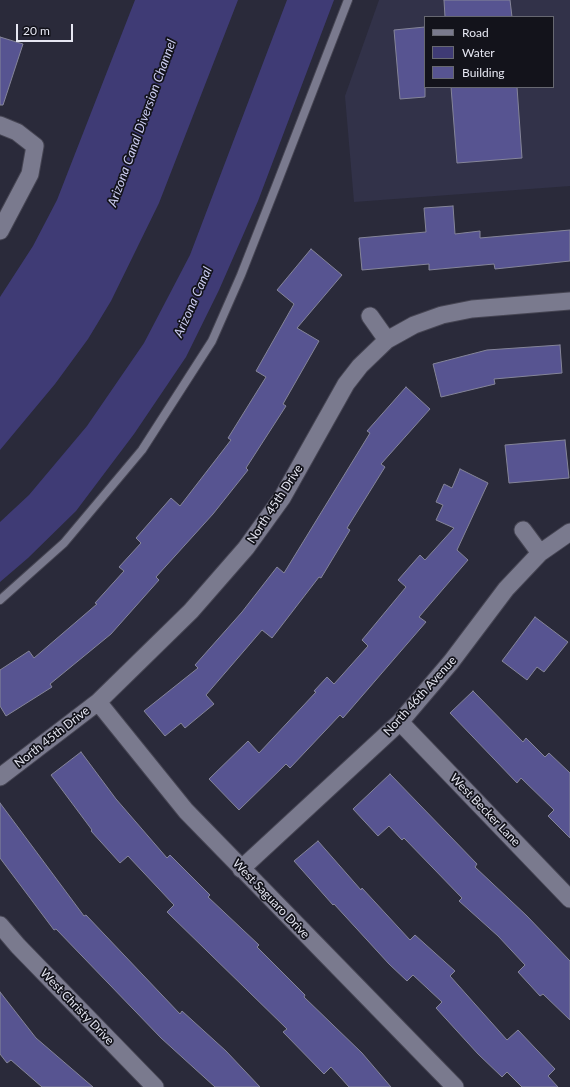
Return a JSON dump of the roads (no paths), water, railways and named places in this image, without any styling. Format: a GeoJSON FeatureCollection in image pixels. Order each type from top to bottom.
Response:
{"type":"FeatureCollection","features":[{"type":"Feature","properties":{"kind":"street"},"geometry":{"type":"LineString","coordinates":[[0,126],[17,132],[35,146],[30,174],[0,231]]}},
{"type":"Feature","properties":{"kind":"street","name":"North 45th Drive"},"geometry":{"type":"LineString","coordinates":[[0,776],[98,702],[191,611],[246,548],[282,498],[346,384],[360,366],[387,340],[414,325],[442,315],[472,309],[570,301]]}},
{"type":"Feature","properties":{"kind":"street"},"geometry":{"type":"LineString","coordinates":[[370,316],[387,340]]}},
{"type":"Feature","properties":{"kind":"street"},"geometry":{"type":"LineString","coordinates":[[523,530],[540,553]]}},
{"type":"Feature","properties":{"kind":"street","name":"North 46th Avenue"},"geometry":{"type":"LineString","coordinates":[[241,869],[400,722],[451,662],[506,589],[540,553],[570,532]]}},
{"type":"Feature","properties":{"kind":"street","name":"West Saguaro Drive"},"geometry":{"type":"LineString","coordinates":[[98,702],[186,811],[455,1087]]}},
{"type":"Feature","properties":{"kind":"street","name":"West Becker Lane"},"geometry":{"type":"LineString","coordinates":[[400,722],[570,899]]}},
{"type":"Feature","properties":{"kind":"street","name":"West Christy Drive"},"geometry":{"type":"LineString","coordinates":[[0,925],[18,946],[155,1087]]}},
{"type":"Feature","properties":{"kind":"lane"},"geometry":{"type":"LineString","coordinates":[[0,600],[64,543],[142,450],[212,341],[274,192],[348,0]]}},
{"type":"Feature","properties":{"kind":"water","name":"Arizona Canal Diversion Channel"},"geometry":{"type":"Polygon","coordinates":[[[135,0],[238,0],[159,203],[111,301],[88,339],[55,384],[0,450],[0,297],[33,246],[57,200],[135,0]]]}},
{"type":"Feature","properties":{"kind":"water","name":"Arizona Canal"},"geometry":{"type":"Polygon","coordinates":[[[287,0],[334,0],[258,201],[219,290],[186,357],[134,434],[76,511],[28,558],[0,582],[0,522],[29,495],[87,426],[144,343],[190,255],[287,0]]]}}]}
